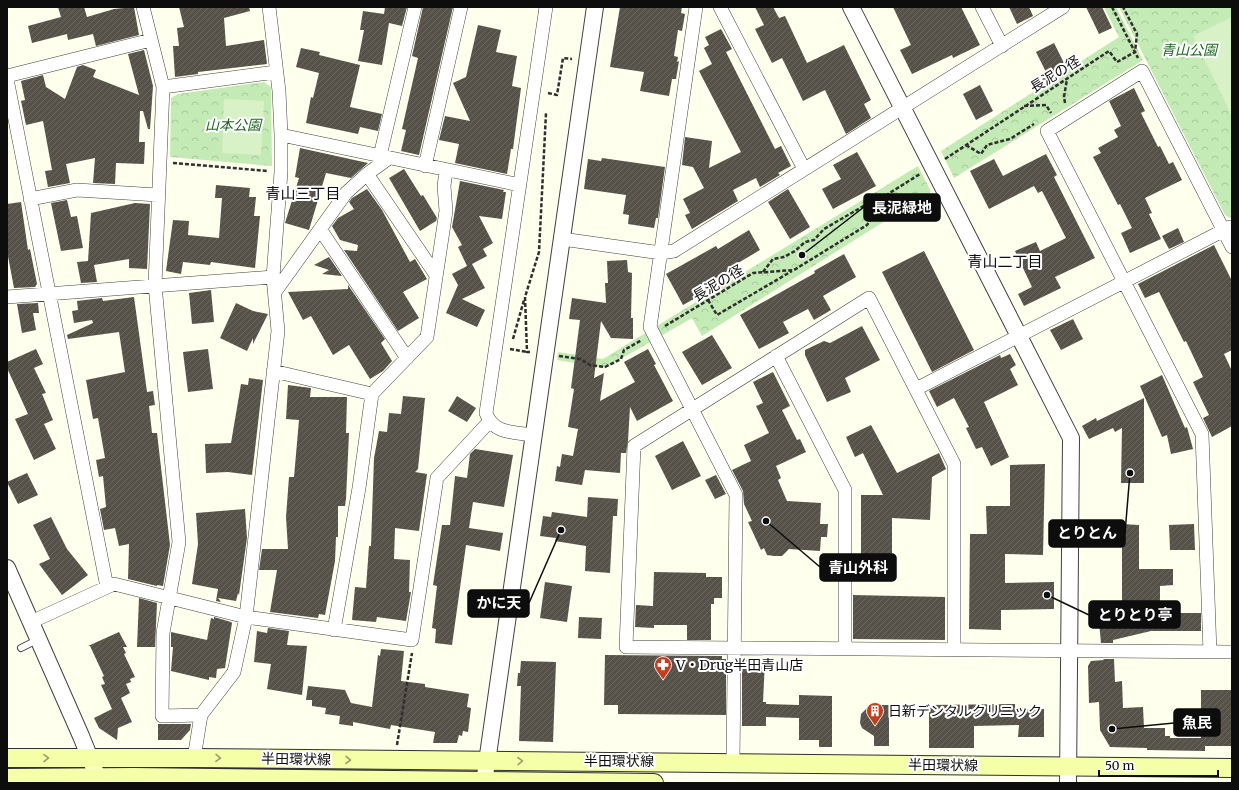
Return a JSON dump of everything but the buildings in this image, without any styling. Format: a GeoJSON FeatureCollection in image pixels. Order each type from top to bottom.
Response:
{"type":"FeatureCollection","features":[{"type":"Feature","properties":{"kind":"main road","name":"半田環状線"},"geometry":{"type":"LineString","coordinates":[[7,758],[732,762],[1068,775],[1232,768]]}},
{"type":"Feature","properties":{"kind":"main road","name":"半田環状線"},"geometry":{"type":"LineString","coordinates":[[7,778],[98,780],[654,783]]}},
{"type":"Feature","properties":{"kind":"street"},"geometry":{"type":"LineString","coordinates":[[143,7],[163,87],[155,285],[179,542],[163,633],[162,716],[201,715]]}},
{"type":"Feature","properties":{"kind":"street"},"geometry":{"type":"LineString","coordinates":[[194,758],[201,715],[234,672],[246,617],[278,331],[273,277],[281,135],[269,7]]}},
{"type":"Feature","properties":{"kind":"street"},"geometry":{"type":"LineString","coordinates":[[275,292],[346,193],[384,157],[415,7]]}},
{"type":"Feature","properties":{"kind":"street"},"geometry":{"type":"LineString","coordinates":[[425,166],[461,7]]}},
{"type":"Feature","properties":{"kind":"street"},"geometry":{"type":"LineString","coordinates":[[533,435],[496,429],[489,422],[486,413],[546,7]]}},
{"type":"Feature","properties":{"kind":"street"},"geometry":{"type":"LineString","coordinates":[[484,782],[595,7]]}},
{"type":"Feature","properties":{"kind":"street"},"geometry":{"type":"LineString","coordinates":[[696,7],[650,327],[736,495],[735,648],[732,762]]}},
{"type":"Feature","properties":{"kind":"street"},"geometry":{"type":"LineString","coordinates":[[720,7],[804,169]]}},
{"type":"Feature","properties":{"kind":"street"},"geometry":{"type":"LineString","coordinates":[[851,7],[1020,335],[1071,438],[1068,775]]}},
{"type":"Feature","properties":{"kind":"street"},"geometry":{"type":"LineString","coordinates":[[982,7],[1002,46]]}},
{"type":"Feature","properties":{"kind":"street"},"geometry":{"type":"LineString","coordinates":[[562,239],[661,253],[674,252],[1063,7]]}},
{"type":"Feature","properties":{"kind":"street"},"geometry":{"type":"LineString","coordinates":[[7,76],[151,40]]}},
{"type":"Feature","properties":{"kind":"street"},"geometry":{"type":"LineString","coordinates":[[1210,652],[1202,434],[1047,131],[1054,118],[1142,71],[1228,228],[1232,247]]}},
{"type":"Feature","properties":{"kind":"street"},"geometry":{"type":"LineString","coordinates":[[163,87],[276,72]]}},
{"type":"Feature","properties":{"kind":"street"},"geometry":{"type":"LineString","coordinates":[[7,79],[107,587]]}},
{"type":"Feature","properties":{"kind":"street"},"geometry":{"type":"LineString","coordinates":[[281,135],[446,171],[520,185]]}},
{"type":"Feature","properties":{"kind":"street"},"geometry":{"type":"LineString","coordinates":[[334,630],[359,488],[372,394],[427,337],[446,211],[444,186],[446,171]]}},
{"type":"Feature","properties":{"kind":"street"},"geometry":{"type":"LineString","coordinates":[[367,174],[436,275]]}},
{"type":"Feature","properties":{"kind":"street"},"geometry":{"type":"LineString","coordinates":[[30,199],[77,190],[158,195]]}},
{"type":"Feature","properties":{"kind":"street"},"geometry":{"type":"LineString","coordinates":[[916,389],[1228,228]]}},
{"type":"Feature","properties":{"kind":"street"},"geometry":{"type":"LineString","coordinates":[[320,229],[407,358]]}},
{"type":"Feature","properties":{"kind":"street"},"geometry":{"type":"LineString","coordinates":[[7,297],[273,277]]}},
{"type":"Feature","properties":{"kind":"street"},"geometry":{"type":"LineString","coordinates":[[954,649],[954,464],[869,298],[634,446],[626,647],[1232,652]]}},
{"type":"Feature","properties":{"kind":"street"},"geometry":{"type":"LineString","coordinates":[[776,356],[845,490],[845,648]]}},
{"type":"Feature","properties":{"kind":"street"},"geometry":{"type":"LineString","coordinates":[[273,371],[372,394]]}},
{"type":"Feature","properties":{"kind":"street"},"geometry":{"type":"LineString","coordinates":[[31,622],[114,584],[246,617],[412,640],[437,478],[489,422]]}},
{"type":"Feature","properties":{"kind":"street"},"geometry":{"type":"LineString","coordinates":[[7,568],[39,639],[98,780]]}},
{"type":"Feature","properties":{"kind":"lane"},"geometry":{"type":"LineString","coordinates":[[21,648],[39,639]]}},
{"type":"Feature","properties":{"kind":"path"},"geometry":{"type":"LineString","coordinates":[[1112,7],[1135,52],[1142,71]]}},
{"type":"Feature","properties":{"kind":"path"},"geometry":{"type":"LineString","coordinates":[[1123,7],[1137,34],[1135,52]]}},
{"type":"Feature","properties":{"kind":"path","name":"長泥の径"},"geometry":{"type":"LineString","coordinates":[[943,160],[1109,51],[1117,62],[1135,52]]}},
{"type":"Feature","properties":{"kind":"path"},"geometry":{"type":"LineString","coordinates":[[557,95],[563,58],[576,60]]}},
{"type":"Feature","properties":{"kind":"path"},"geometry":{"type":"LineString","coordinates":[[1060,106],[1065,103],[1064,97],[1067,78]]}},
{"type":"Feature","properties":{"kind":"path"},"geometry":{"type":"LineString","coordinates":[[547,101],[549,85]]}},
{"type":"Feature","properties":{"kind":"path"},"geometry":{"type":"LineString","coordinates":[[1024,106],[1046,106],[1054,118]]}},
{"type":"Feature","properties":{"kind":"path"},"geometry":{"type":"LineString","coordinates":[[527,352],[525,297],[539,252],[547,109]]}},
{"type":"Feature","properties":{"kind":"path"},"geometry":{"type":"LineString","coordinates":[[1054,118],[1056,110]]}},
{"type":"Feature","properties":{"kind":"path"},"geometry":{"type":"LineString","coordinates":[[1045,116],[1054,118]]}},
{"type":"Feature","properties":{"kind":"path"},"geometry":{"type":"LineString","coordinates":[[966,145],[982,154],[987,145],[1010,139],[1039,120]]}},
{"type":"Feature","properties":{"kind":"path"},"geometry":{"type":"LineString","coordinates":[[160,162],[280,172]]}},
{"type":"Feature","properties":{"kind":"path","name":"長泥の径"},"geometry":{"type":"LineString","coordinates":[[556,356],[580,359],[590,364],[605,367],[621,358],[624,350],[654,334],[753,273],[794,270],[867,225],[888,194],[924,172]]}},
{"type":"Feature","properties":{"kind":"path"},"geometry":{"type":"LineString","coordinates":[[763,272],[773,259],[784,257],[795,251],[804,242],[814,240],[824,229],[867,204],[878,208]]}},
{"type":"Feature","properties":{"kind":"path"},"geometry":{"type":"LineString","coordinates":[[708,300],[716,315],[794,270]]}},
{"type":"Feature","properties":{"kind":"path"},"geometry":{"type":"LineString","coordinates":[[510,349],[533,352]]}},
{"type":"Feature","properties":{"kind":"path"},"geometry":{"type":"LineString","coordinates":[[397,748],[412,640]]}},
{"type":"Feature","properties":{"kind":"green space"},"geometry":{"type":"Polygon","coordinates":[[[1104,7],[1116,7],[1143,60],[954,178],[941,151],[1119,37],[1104,7]]]}},
{"type":"Feature","properties":{"kind":"green space","name":"青山公園"},"geometry":{"type":"Polygon","coordinates":[[[1119,7],[1232,7],[1232,216],[1230,218],[1225,215],[1119,7]]]}},
{"type":"Feature","properties":{"kind":"green space"},"geometry":{"type":"Polygon","coordinates":[[[1232,17],[1232,116],[1193,36],[1232,17]]]}},
{"type":"Feature","properties":{"kind":"green space","name":"山本公園"},"geometry":{"type":"Polygon","coordinates":[[[264,82],[271,87],[272,166],[170,157],[171,98],[178,94],[264,82]]]}},
{"type":"Feature","properties":{"kind":"green space"},"geometry":{"type":"Polygon","coordinates":[[[224,99],[264,101],[261,155],[222,153],[224,99]]]}},
{"type":"Feature","properties":{"kind":"green space"},"geometry":{"type":"Polygon","coordinates":[[[918,166],[931,192],[702,336],[692,318],[605,368],[557,360],[558,352],[603,359],[918,166]]]}},
{"type":"Feature","properties":{"kind":"place","name":"長泥緑地"},"geometry":{"type":"Point","coordinates":[802,255]}},
{"type":"Feature","properties":{"kind":"place","name":"とりとん"},"geometry":{"type":"Point","coordinates":[1130,473]}},
{"type":"Feature","properties":{"kind":"place","name":"青山外科"},"geometry":{"type":"Point","coordinates":[766,521]}},
{"type":"Feature","properties":{"kind":"place","name":"かに天"},"geometry":{"type":"Point","coordinates":[561,530]}},
{"type":"Feature","properties":{"kind":"place","name":"とりとり亭"},"geometry":{"type":"Point","coordinates":[1047,595]}},
{"type":"Feature","properties":{"kind":"place","name":"V・Drug半田青山店"},"geometry":{"type":"Point","coordinates":[663,680]}},
{"type":"Feature","properties":{"kind":"place","name":"日新デンタルクリニック"},"geometry":{"type":"Point","coordinates":[875,726]}},
{"type":"Feature","properties":{"kind":"place","name":"魚民"},"geometry":{"type":"Point","coordinates":[1112,729]}},
{"type":"Feature","properties":{"kind":"district","name":"青山三丁目"},"geometry":{"type":"Point","coordinates":[303,193]}},
{"type":"Feature","properties":{"kind":"district","name":"青山二丁目"},"geometry":{"type":"Point","coordinates":[1005,261]}}]}
